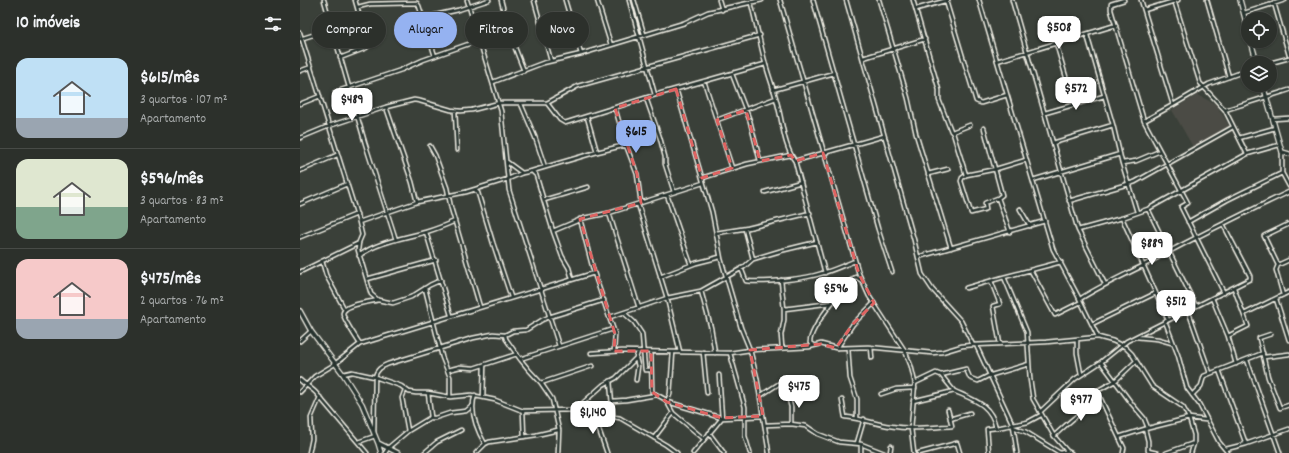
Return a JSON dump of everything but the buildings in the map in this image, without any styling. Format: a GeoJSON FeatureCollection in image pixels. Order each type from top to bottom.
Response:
{"type":"FeatureCollection","features":[{"type":"Feature","properties":{"kind":"street"},"geometry":{"type":"LineString","coordinates":[[324,0],[327,12]]}},
{"type":"Feature","properties":{"kind":"street"},"geometry":{"type":"LineString","coordinates":[[340,58],[368,46],[355,0]]}},
{"type":"Feature","properties":{"kind":"street"},"geometry":{"type":"LineString","coordinates":[[466,0],[470,12]]}},
{"type":"Feature","properties":{"kind":"street"},"geometry":{"type":"LineString","coordinates":[[449,12],[489,0]]}},
{"type":"Feature","properties":{"kind":"street"},"geometry":{"type":"LineString","coordinates":[[501,0],[510,35],[524,71]]}},
{"type":"Feature","properties":{"kind":"street"},"geometry":{"type":"LineString","coordinates":[[534,0],[551,61]]}},
{"type":"Feature","properties":{"kind":"street"},"geometry":{"type":"LineString","coordinates":[[565,0],[581,54]]}},
{"type":"Feature","properties":{"kind":"street"},"geometry":{"type":"LineString","coordinates":[[597,0],[611,45]]}},
{"type":"Feature","properties":{"kind":"street"},"geometry":{"type":"LineString","coordinates":[[629,0],[655,95]]}},
{"type":"Feature","properties":{"kind":"street"},"geometry":{"type":"LineString","coordinates":[[634,0],[644,34]]}},
{"type":"Feature","properties":{"kind":"street"},"geometry":{"type":"LineString","coordinates":[[720,0],[722,10]]}},
{"type":"Feature","properties":{"kind":"street"},"geometry":{"type":"LineString","coordinates":[[493,82],[543,63],[581,54],[684,23],[708,12],[762,0]]}},
{"type":"Feature","properties":{"kind":"street"},"geometry":{"type":"LineString","coordinates":[[780,0],[823,153],[862,281],[889,329],[910,361],[915,384],[911,428],[914,453]]}},
{"type":"Feature","properties":{"kind":"street"},"geometry":{"type":"LineString","coordinates":[[813,0],[892,272]]}},
{"type":"Feature","properties":{"kind":"street"},"geometry":{"type":"LineString","coordinates":[[846,0],[922,274],[932,289],[961,321],[990,375],[1013,426],[1016,453]]}},
{"type":"Feature","properties":{"kind":"street"},"geometry":{"type":"LineString","coordinates":[[879,0],[908,98],[916,134],[951,248]]}},
{"type":"Feature","properties":{"kind":"street"},"geometry":{"type":"LineString","coordinates":[[913,0],[939,90],[939,100],[953,133],[966,175]]}},
{"type":"Feature","properties":{"kind":"street"},"geometry":{"type":"LineString","coordinates":[[916,9],[947,0],[976,101],[981,103],[1007,95]]}},
{"type":"Feature","properties":{"kind":"street"},"geometry":{"type":"LineString","coordinates":[[979,0],[1054,249],[1098,337]]}},
{"type":"Feature","properties":{"kind":"street"},"geometry":{"type":"LineString","coordinates":[[1012,0],[1078,230],[1105,284]]}},
{"type":"Feature","properties":{"kind":"street"},"geometry":{"type":"LineString","coordinates":[[1124,0],[1111,4],[1111,10],[1144,121],[1188,203],[1180,207],[1224,293]]}},
{"type":"Feature","properties":{"kind":"street"},"geometry":{"type":"LineString","coordinates":[[1141,0],[1173,105]]}},
{"type":"Feature","properties":{"kind":"street"},"geometry":{"type":"LineString","coordinates":[[1144,10],[1178,0]]}},
{"type":"Feature","properties":{"kind":"street"},"geometry":{"type":"LineString","coordinates":[[1207,0],[1229,77]]}},
{"type":"Feature","properties":{"kind":"street"},"geometry":{"type":"LineString","coordinates":[[1240,0],[1243,12]]}},
{"type":"Feature","properties":{"kind":"street"},"geometry":{"type":"LineString","coordinates":[[1246,12],[1283,0]]}},
{"type":"Feature","properties":{"kind":"street"},"geometry":{"type":"LineString","coordinates":[[1174,1],[1200,83],[1225,110],[1247,154]]}},
{"type":"Feature","properties":{"kind":"street"},"geometry":{"type":"LineString","coordinates":[[358,7],[370,4],[415,2],[419,6],[421,12]]}},
{"type":"Feature","properties":{"kind":"street"},"geometry":{"type":"LineString","coordinates":[[751,3],[760,35],[765,64],[776,98],[786,144],[790,155],[795,161],[825,273]]}},
{"type":"Feature","properties":{"kind":"street"},"geometry":{"type":"LineString","coordinates":[[1274,4],[1289,55]]}},
{"type":"Feature","properties":{"kind":"street"},"geometry":{"type":"LineString","coordinates":[[997,61],[1116,25]]}},
{"type":"Feature","properties":{"kind":"street"},"geometry":{"type":"LineString","coordinates":[[300,33],[337,155],[357,214],[362,235],[359,242],[360,256],[371,294],[378,300]]}},
{"type":"Feature","properties":{"kind":"street"},"geometry":{"type":"LineString","coordinates":[[301,38],[312,34]]}},
{"type":"Feature","properties":{"kind":"street"},"geometry":{"type":"LineString","coordinates":[[1087,34],[1137,212]]}},
{"type":"Feature","properties":{"kind":"street"},"geometry":{"type":"LineString","coordinates":[[300,138],[329,126],[386,107],[414,100],[455,111],[472,110],[499,103],[546,103],[578,86],[760,35]]}},
{"type":"Feature","properties":{"kind":"street"},"geometry":{"type":"LineString","coordinates":[[863,58],[925,39]]}},
{"type":"Feature","properties":{"kind":"street"},"geometry":{"type":"LineString","coordinates":[[1056,43],[1074,104]]}},
{"type":"Feature","properties":{"kind":"street"},"geometry":{"type":"LineString","coordinates":[[335,92],[401,70],[465,45]]}},
{"type":"Feature","properties":{"kind":"street"},"geometry":{"type":"LineString","coordinates":[[337,48],[386,212],[396,240]]}},
{"type":"Feature","properties":{"kind":"street"},"geometry":{"type":"LineString","coordinates":[[432,48],[435,56]]}},
{"type":"Feature","properties":{"kind":"street"},"geometry":{"type":"LineString","coordinates":[[482,48],[499,103],[507,162],[509,190],[559,346]]}},
{"type":"Feature","properties":{"kind":"street"},"geometry":{"type":"LineString","coordinates":[[1277,62],[1289,58]]}},
{"type":"Feature","properties":{"kind":"street"},"geometry":{"type":"LineString","coordinates":[[546,103],[563,123],[765,64]]}},
{"type":"Feature","properties":{"kind":"street"},"geometry":{"type":"LineString","coordinates":[[300,72],[311,67]]}},
{"type":"Feature","properties":{"kind":"street"},"geometry":{"type":"LineString","coordinates":[[773,90],[834,73]]}},
{"type":"Feature","properties":{"kind":"street"},"geometry":{"type":"LineString","coordinates":[[1144,121],[1209,84],[1241,73]]}},
{"type":"Feature","properties":{"kind":"street"},"geometry":{"type":"LineString","coordinates":[[732,74],[756,141],[760,161]]}},
{"type":"Feature","properties":{"kind":"street"},"geometry":{"type":"LineString","coordinates":[[704,81],[732,168]]}},
{"type":"Feature","properties":{"kind":"street"},"geometry":{"type":"LineString","coordinates":[[676,89],[712,212],[720,257],[741,328],[750,350],[757,378],[769,453]]}},
{"type":"Feature","properties":{"kind":"street"},"geometry":{"type":"LineString","coordinates":[[1225,110],[1289,90]]}},
{"type":"Feature","properties":{"kind":"street"},"geometry":{"type":"LineString","coordinates":[[1266,92],[1282,152],[1282,173],[1289,186]]}},
{"type":"Feature","properties":{"kind":"street"},"geometry":{"type":"LineString","coordinates":[[300,104],[320,96]]}},
{"type":"Feature","properties":{"kind":"street"},"geometry":{"type":"LineString","coordinates":[[1045,113],[1104,96]]}},
{"type":"Feature","properties":{"kind":"street"},"geometry":{"type":"LineString","coordinates":[[646,98],[660,138],[665,157],[665,164],[674,192]]}},
{"type":"Feature","properties":{"kind":"street"},"geometry":{"type":"LineString","coordinates":[[717,120],[776,98]]}},
{"type":"Feature","properties":{"kind":"street"},"geometry":{"type":"LineString","coordinates":[[521,104],[535,137],[545,167]]}},
{"type":"Feature","properties":{"kind":"street"},"geometry":{"type":"LineString","coordinates":[[386,107],[412,182],[417,202]]}},
{"type":"Feature","properties":{"kind":"street"},"geometry":{"type":"LineString","coordinates":[[615,108],[626,145],[637,174],[641,203]]}},
{"type":"Feature","properties":{"kind":"street"},"geometry":{"type":"LineString","coordinates":[[455,111],[457,150]]}},
{"type":"Feature","properties":{"kind":"street"},"geometry":{"type":"LineString","coordinates":[[587,117],[597,152]]}},
{"type":"Feature","properties":{"kind":"street"},"geometry":{"type":"LineString","coordinates":[[1273,119],[1289,118]]}},
{"type":"Feature","properties":{"kind":"street"},"geometry":{"type":"LineString","coordinates":[[952,132],[970,125]]}},
{"type":"Feature","properties":{"kind":"street"},"geometry":{"type":"LineString","coordinates":[[1053,142],[1113,125]]}},
{"type":"Feature","properties":{"kind":"street"},"geometry":{"type":"LineString","coordinates":[[1069,201],[1128,184],[1233,127]]}},
{"type":"Feature","properties":{"kind":"street"},"geometry":{"type":"LineString","coordinates":[[984,128],[996,169],[1002,195],[985,203],[986,209],[971,213],[961,181],[962,178],[966,175],[996,169],[1026,160]]}},
{"type":"Feature","properties":{"kind":"street"},"geometry":{"type":"LineString","coordinates":[[1239,138],[1276,128]]}},
{"type":"Feature","properties":{"kind":"street"},"geometry":{"type":"LineString","coordinates":[[795,161],[884,136]]}},
{"type":"Feature","properties":{"kind":"street"},"geometry":{"type":"LineString","coordinates":[[359,222],[417,202],[475,190],[522,173],[626,145]]}},
{"type":"Feature","properties":{"kind":"street"},"geometry":{"type":"LineString","coordinates":[[1078,230],[1148,209],[1247,154],[1279,145]]}},
{"type":"Feature","properties":{"kind":"street"},"geometry":{"type":"LineString","coordinates":[[430,146],[447,188],[449,200],[480,307]]}},
{"type":"Feature","properties":{"kind":"street"},"geometry":{"type":"LineString","coordinates":[[1122,163],[1136,161],[1160,152]]}},
{"type":"Feature","properties":{"kind":"street"},"geometry":{"type":"LineString","coordinates":[[1282,152],[1289,154]]}},
{"type":"Feature","properties":{"kind":"street"},"geometry":{"type":"LineString","coordinates":[[1033,180],[1120,154]]}},
{"type":"Feature","properties":{"kind":"street"},"geometry":{"type":"LineString","coordinates":[[300,171],[337,155]]}},
{"type":"Feature","properties":{"kind":"street"},"geometry":{"type":"LineString","coordinates":[[702,178],[732,168],[790,155]]}},
{"type":"Feature","properties":{"kind":"street"},"geometry":{"type":"LineString","coordinates":[[507,162],[522,173]]}},
{"type":"Feature","properties":{"kind":"street"},"geometry":{"type":"LineString","coordinates":[[536,175],[540,169]]}},
{"type":"Feature","properties":{"kind":"street"},"geometry":{"type":"LineString","coordinates":[[928,174],[948,169]]}},
{"type":"Feature","properties":{"kind":"street"},"geometry":{"type":"LineString","coordinates":[[532,171],[536,175],[553,231],[562,256],[569,268],[572,279]]}},
{"type":"Feature","properties":{"kind":"street"},"geometry":{"type":"LineString","coordinates":[[1188,222],[1227,200],[1282,173]]}},
{"type":"Feature","properties":{"kind":"street"},"geometry":{"type":"LineString","coordinates":[[765,192],[801,182]]}},
{"type":"Feature","properties":{"kind":"street"},"geometry":{"type":"LineString","coordinates":[[553,231],[580,220],[609,213],[703,183]]}},
{"type":"Feature","properties":{"kind":"street"},"geometry":{"type":"LineString","coordinates":[[300,204],[347,184]]}},
{"type":"Feature","properties":{"kind":"street"},"geometry":{"type":"LineString","coordinates":[[544,200],[588,187]]}},
{"type":"Feature","properties":{"kind":"street"},"geometry":{"type":"LineString","coordinates":[[478,193],[480,188]]}},
{"type":"Feature","properties":{"kind":"street"},"geometry":{"type":"LineString","coordinates":[[475,190],[478,193],[492,243],[511,297]]}},
{"type":"Feature","properties":{"kind":"street"},"geometry":{"type":"LineString","coordinates":[[1031,271],[1054,315],[1080,301],[1105,284],[1168,251],[1289,192]]}},
{"type":"Feature","properties":{"kind":"street"},"geometry":{"type":"LineString","coordinates":[[449,200],[456,193]]}},
{"type":"Feature","properties":{"kind":"street"},"geometry":{"type":"LineString","coordinates":[[667,195],[691,265]]}},
{"type":"Feature","properties":{"kind":"street"},"geometry":{"type":"LineString","coordinates":[[998,198],[1010,232]]}},
{"type":"Feature","properties":{"kind":"street"},"geometry":{"type":"LineString","coordinates":[[638,204],[667,298],[680,352]]}},
{"type":"Feature","properties":{"kind":"street"},"geometry":{"type":"LineString","coordinates":[[1020,209],[1030,226]]}},
{"type":"Feature","properties":{"kind":"street"},"geometry":{"type":"LineString","coordinates":[[1148,209],[1196,306]]}},
{"type":"Feature","properties":{"kind":"street"},"geometry":{"type":"LineString","coordinates":[[609,213],[639,308]]}},
{"type":"Feature","properties":{"kind":"street"},"geometry":{"type":"LineString","coordinates":[[300,237],[357,214]]}},
{"type":"Feature","properties":{"kind":"street"},"geometry":{"type":"LineString","coordinates":[[716,233],[745,229],[810,214]]}},
{"type":"Feature","properties":{"kind":"street"},"geometry":{"type":"LineString","coordinates":[[1122,218],[1156,293],[1187,388],[1199,404],[1206,420],[1219,442],[1228,453]]}},
{"type":"Feature","properties":{"kind":"street"},"geometry":{"type":"LineString","coordinates":[[580,220],[594,272],[610,317],[616,341],[614,351]]}},
{"type":"Feature","properties":{"kind":"street"},"geometry":{"type":"LineString","coordinates":[[360,256],[368,250],[396,240],[426,232],[455,221]]}},
{"type":"Feature","properties":{"kind":"street"},"geometry":{"type":"LineString","coordinates":[[918,257],[1045,221]]}},
{"type":"Feature","properties":{"kind":"street"},"geometry":{"type":"LineString","coordinates":[[989,453],[987,429],[1013,426],[1028,422],[1041,414],[1068,384],[1101,362],[1127,341],[1250,279],[1250,276],[1223,224]]}},
{"type":"Feature","properties":{"kind":"street"},"geometry":{"type":"LineString","coordinates":[[1283,295],[1276,270],[1278,265],[1264,236],[1289,224]]}},
{"type":"Feature","properties":{"kind":"street"},"geometry":{"type":"LineString","coordinates":[[745,229],[753,260]]}},
{"type":"Feature","properties":{"kind":"street"},"geometry":{"type":"LineString","coordinates":[[426,232],[452,315]]}},
{"type":"Feature","properties":{"kind":"street"},"geometry":{"type":"LineString","coordinates":[[300,272],[359,242]]}},
{"type":"Feature","properties":{"kind":"street"},"geometry":{"type":"LineString","coordinates":[[610,317],[667,298],[701,292],[753,260],[780,251],[817,242]]}},
{"type":"Feature","properties":{"kind":"street"},"geometry":{"type":"LineString","coordinates":[[660,277],[691,265],[720,257]]}},
{"type":"Feature","properties":{"kind":"street"},"geometry":{"type":"LineString","coordinates":[[367,279],[436,260]]}},
{"type":"Feature","properties":{"kind":"street"},"geometry":{"type":"LineString","coordinates":[[1278,265],[1289,260]]}},
{"type":"Feature","properties":{"kind":"street"},"geometry":{"type":"LineString","coordinates":[[322,261],[326,274],[345,310],[344,314],[346,321],[360,344]]}},
{"type":"Feature","properties":{"kind":"street"},"geometry":{"type":"LineString","coordinates":[[741,268],[746,281],[759,282],[813,276],[825,273],[855,261]]}},
{"type":"Feature","properties":{"kind":"street"},"geometry":{"type":"LineString","coordinates":[[966,288],[1061,262]]}},
{"type":"Feature","properties":{"kind":"street"},"geometry":{"type":"LineString","coordinates":[[300,392],[315,376],[334,364],[360,344],[594,272]]}},
{"type":"Feature","properties":{"kind":"street"},"geometry":{"type":"LineString","coordinates":[[814,345],[810,342],[810,338],[814,328],[832,303],[854,278],[856,277],[862,281]]}},
{"type":"Feature","properties":{"kind":"street"},"geometry":{"type":"LineString","coordinates":[[1004,277],[1025,325],[1034,399],[1054,436],[1067,451],[1071,453]]}},
{"type":"Feature","properties":{"kind":"street"},"geometry":{"type":"LineString","coordinates":[[345,310],[357,304],[378,300],[393,303],[411,297],[441,280]]}},
{"type":"Feature","properties":{"kind":"street"},"geometry":{"type":"LineString","coordinates":[[781,280],[784,309],[784,320],[781,335],[782,347]]}},
{"type":"Feature","properties":{"kind":"street"},"geometry":{"type":"LineString","coordinates":[[991,281],[1000,304],[993,306],[1000,344]]}},
{"type":"Feature","properties":{"kind":"street"},"geometry":{"type":"LineString","coordinates":[[1228,336],[1248,326],[1234,287]]}},
{"type":"Feature","properties":{"kind":"street"},"geometry":{"type":"LineString","coordinates":[[425,288],[440,349],[451,381],[450,397]]}},
{"type":"Feature","properties":{"kind":"street"},"geometry":{"type":"LineString","coordinates":[[701,292],[711,328],[715,353]]}},
{"type":"Feature","properties":{"kind":"street"},"geometry":{"type":"LineString","coordinates":[[1244,314],[1289,292]]}},
{"type":"Feature","properties":{"kind":"street"},"geometry":{"type":"LineString","coordinates":[[1092,324],[1156,293]]}},
{"type":"Feature","properties":{"kind":"street"},"geometry":{"type":"LineString","coordinates":[[1212,298],[1228,336],[1236,364]]}},
{"type":"Feature","properties":{"kind":"street"},"geometry":{"type":"LineString","coordinates":[[1276,299],[1289,340]]}},
{"type":"Feature","properties":{"kind":"street"},"geometry":{"type":"LineString","coordinates":[[375,435],[375,377],[380,368],[388,364],[473,338],[493,334],[505,335],[513,331],[529,329],[549,317],[604,300]]}},
{"type":"Feature","properties":{"kind":"street"},"geometry":{"type":"LineString","coordinates":[[784,309],[832,303]]}},
{"type":"Feature","properties":{"kind":"street"},"geometry":{"type":"LineString","coordinates":[[836,348],[853,324],[874,303]]}},
{"type":"Feature","properties":{"kind":"street"},"geometry":{"type":"LineString","coordinates":[[1188,310],[1210,373]]}},
{"type":"Feature","properties":{"kind":"street"},"geometry":{"type":"LineString","coordinates":[[300,311],[364,407],[381,453]]}},
{"type":"Feature","properties":{"kind":"street"},"geometry":{"type":"LineString","coordinates":[[624,313],[634,322],[642,334],[644,370],[651,370]]}},
{"type":"Feature","properties":{"kind":"street"},"geometry":{"type":"LineString","coordinates":[[520,359],[613,329]]}},
{"type":"Feature","properties":{"kind":"street"},"geometry":{"type":"LineString","coordinates":[[300,341],[312,331]]}},
{"type":"Feature","properties":{"kind":"street"},"geometry":{"type":"LineString","coordinates":[[1271,334],[1259,338],[1268,377],[1280,408],[1289,405]]}},
{"type":"Feature","properties":{"kind":"street"},"geometry":{"type":"LineString","coordinates":[[505,335],[506,339],[528,370],[541,382],[552,399],[559,430],[558,453]]}},
{"type":"Feature","properties":{"kind":"street"},"geometry":{"type":"LineString","coordinates":[[591,353],[614,351],[730,353],[821,344],[836,348],[871,347],[904,351],[942,352],[962,346],[1098,337],[1123,345],[1132,354],[1152,386],[1183,407],[1189,418],[1194,435],[1191,453]]}},
{"type":"Feature","properties":{"kind":"street"},"geometry":{"type":"LineString","coordinates":[[1136,337],[1158,339],[1173,343]]}},
{"type":"Feature","properties":{"kind":"street"},"geometry":{"type":"LineString","coordinates":[[1077,339],[1077,353],[1081,374]]}},
{"type":"Feature","properties":{"kind":"street"},"geometry":{"type":"LineString","coordinates":[[871,347],[872,358]]}},
{"type":"Feature","properties":{"kind":"street"},"geometry":{"type":"LineString","coordinates":[[848,348],[850,378],[857,399],[857,418]]}},
{"type":"Feature","properties":{"kind":"street"},"geometry":{"type":"LineString","coordinates":[[574,410],[610,381],[616,378],[636,358],[638,352]]}},
{"type":"Feature","properties":{"kind":"street"},"geometry":{"type":"LineString","coordinates":[[651,352],[652,390],[653,393],[667,402],[722,418],[763,416]]}},
{"type":"Feature","properties":{"kind":"street"},"geometry":{"type":"LineString","coordinates":[[673,352],[670,394],[667,402],[673,413],[704,439]]}},
{"type":"Feature","properties":{"kind":"street"},"geometry":{"type":"LineString","coordinates":[[703,352],[707,393]]}},
{"type":"Feature","properties":{"kind":"street"},"geometry":{"type":"LineString","coordinates":[[730,353],[739,382],[746,416],[745,436],[750,453]]}},
{"type":"Feature","properties":{"kind":"street"},"geometry":{"type":"LineString","coordinates":[[1192,395],[1202,386],[1204,376],[1263,353]]}},
{"type":"Feature","properties":{"kind":"street"},"geometry":{"type":"LineString","coordinates":[[448,370],[460,367],[472,368],[517,354]]}},
{"type":"Feature","properties":{"kind":"street"},"geometry":{"type":"LineString","coordinates":[[1264,357],[1289,354]]}},
{"type":"Feature","properties":{"kind":"street"},"geometry":{"type":"LineString","coordinates":[[636,358],[638,366],[636,380]]}},
{"type":"Feature","properties":{"kind":"street"},"geometry":{"type":"LineString","coordinates":[[1247,360],[1280,453]]}},
{"type":"Feature","properties":{"kind":"street"},"geometry":{"type":"LineString","coordinates":[[1123,453],[1124,448],[1097,391],[1114,381],[1136,361]]}},
{"type":"Feature","properties":{"kind":"street"},"geometry":{"type":"LineString","coordinates":[[1101,362],[1114,381],[1144,418],[1148,441],[1148,451],[1157,453]]}},
{"type":"Feature","properties":{"kind":"street"},"geometry":{"type":"LineString","coordinates":[[915,384],[936,373],[941,375],[966,369],[970,378],[976,381],[990,375],[1030,364]]}},
{"type":"Feature","properties":{"kind":"street"},"geometry":{"type":"LineString","coordinates":[[483,397],[484,365]]}},
{"type":"Feature","properties":{"kind":"street"},"geometry":{"type":"LineString","coordinates":[[541,382],[592,366]]}},
{"type":"Feature","properties":{"kind":"street"},"geometry":{"type":"LineString","coordinates":[[1219,370],[1246,444]]}},
{"type":"Feature","properties":{"kind":"street"},"geometry":{"type":"LineString","coordinates":[[343,374],[352,372],[375,377],[401,386],[405,390],[416,393],[428,393],[450,397],[475,395],[495,400],[523,411],[574,410],[613,416],[620,418],[666,445],[676,453]]}},
{"type":"Feature","properties":{"kind":"street"},"geometry":{"type":"LineString","coordinates":[[941,375],[954,391],[986,407],[994,418],[996,428]]}},
{"type":"Feature","properties":{"kind":"street"},"geometry":{"type":"LineString","coordinates":[[693,453],[722,418],[719,376]]}},
{"type":"Feature","properties":{"kind":"street"},"geometry":{"type":"LineString","coordinates":[[300,380],[320,397],[367,453]]}},
{"type":"Feature","properties":{"kind":"street"},"geometry":{"type":"LineString","coordinates":[[610,381],[613,416]]}},
{"type":"Feature","properties":{"kind":"street"},"geometry":{"type":"LineString","coordinates":[[760,396],[783,381]]}},
{"type":"Feature","properties":{"kind":"street"},"geometry":{"type":"LineString","coordinates":[[881,394],[896,389],[915,388]]}},
{"type":"Feature","properties":{"kind":"street"},"geometry":{"type":"LineString","coordinates":[[405,390],[402,398],[408,431]]}},
{"type":"Feature","properties":{"kind":"street"},"geometry":{"type":"LineString","coordinates":[[914,401],[954,391]]}},
{"type":"Feature","properties":{"kind":"street"},"geometry":{"type":"LineString","coordinates":[[428,393],[431,412],[430,418]]}},
{"type":"Feature","properties":{"kind":"street"},"geometry":{"type":"LineString","coordinates":[[475,395],[472,406],[479,432],[485,444]]}},
{"type":"Feature","properties":{"kind":"street"},"geometry":{"type":"LineString","coordinates":[[612,401],[656,395]]}},
{"type":"Feature","properties":{"kind":"street"},"geometry":{"type":"LineString","coordinates":[[788,396],[791,407],[791,424]]}},
{"type":"Feature","properties":{"kind":"street"},"geometry":{"type":"LineString","coordinates":[[309,453],[312,439],[311,418],[320,397]]}},
{"type":"Feature","properties":{"kind":"street"},"geometry":{"type":"LineString","coordinates":[[842,400],[845,417],[864,419],[891,426],[914,429],[952,426],[948,410]]}},
{"type":"Feature","properties":{"kind":"street"},"geometry":{"type":"LineString","coordinates":[[1054,436],[1090,405],[1101,400]]}},
{"type":"Feature","properties":{"kind":"street"},"geometry":{"type":"LineString","coordinates":[[385,453],[408,431],[430,418],[466,411],[472,406]]}},
{"type":"Feature","properties":{"kind":"street"},"geometry":{"type":"LineString","coordinates":[[523,411],[524,437]]}},
{"type":"Feature","properties":{"kind":"street"},"geometry":{"type":"LineString","coordinates":[[654,438],[673,413]]}},
{"type":"Feature","properties":{"kind":"street"},"geometry":{"type":"LineString","coordinates":[[950,419],[970,413]]}},
{"type":"Feature","properties":{"kind":"street"},"geometry":{"type":"LineString","coordinates":[[599,414],[599,430],[608,453]]}},
{"type":"Feature","properties":{"kind":"street"},"geometry":{"type":"LineString","coordinates":[[1119,437],[1146,428],[1189,418],[1206,420]]}},
{"type":"Feature","properties":{"kind":"street"},"geometry":{"type":"LineString","coordinates":[[857,443],[864,419]]}},
{"type":"Feature","properties":{"kind":"street"},"geometry":{"type":"LineString","coordinates":[[764,424],[791,424],[806,426],[818,434],[839,442],[857,443],[884,453]]}},
{"type":"Feature","properties":{"kind":"street"},"geometry":{"type":"LineString","coordinates":[[1013,426],[1026,432],[1059,453],[1067,451]]}},
{"type":"Feature","properties":{"kind":"street"},"geometry":{"type":"LineString","coordinates":[[1226,449],[1246,444],[1289,429]]}},
{"type":"Feature","properties":{"kind":"street"},"geometry":{"type":"LineString","coordinates":[[424,453],[438,442],[461,430]]}},
{"type":"Feature","properties":{"kind":"street"},"geometry":{"type":"LineString","coordinates":[[476,453],[485,444],[559,430]]}},
{"type":"Feature","properties":{"kind":"street"},"geometry":{"type":"LineString","coordinates":[[709,433],[724,453]]}},
{"type":"Feature","properties":{"kind":"street"},"geometry":{"type":"LineString","coordinates":[[358,442],[375,435]]}},
{"type":"Feature","properties":{"kind":"street"},"geometry":{"type":"LineString","coordinates":[[1166,453],[1194,442]]}},
{"type":"Feature","properties":{"kind":"street"},"geometry":{"type":"LineString","coordinates":[[378,443],[398,453]]}},
{"type":"Feature","properties":{"kind":"street"},"geometry":{"type":"LineString","coordinates":[[918,453],[957,443],[960,453]]}},
{"type":"Feature","properties":{"kind":"street"},"geometry":{"type":"LineString","coordinates":[[861,444],[861,453]]}},
{"type":"Feature","properties":{"kind":"street"},"geometry":{"type":"LineString","coordinates":[[890,453],[891,446]]}},
{"type":"Feature","properties":{"kind":"highlighted area"},"geometry":{"type":"Polygon","coordinates":[[[676,89],[702,178],[732,168],[717,120],[746,110],[760,161],[791,155],[795,161],[823,153],[859,274],[874,303],[853,324],[836,348],[821,344],[750,350],[763,416],[722,418],[667,402],[652,392],[651,351],[614,351],[615,334],[580,219],[641,203],[637,174],[615,108],[676,89]]]}},
{"type":"Feature","properties":{"kind":"shaded area"},"geometry":{"type":"Polygon","coordinates":[[[1197,95],[1216,104],[1229,126],[1193,147],[1172,110],[1197,95]]]}}]}
